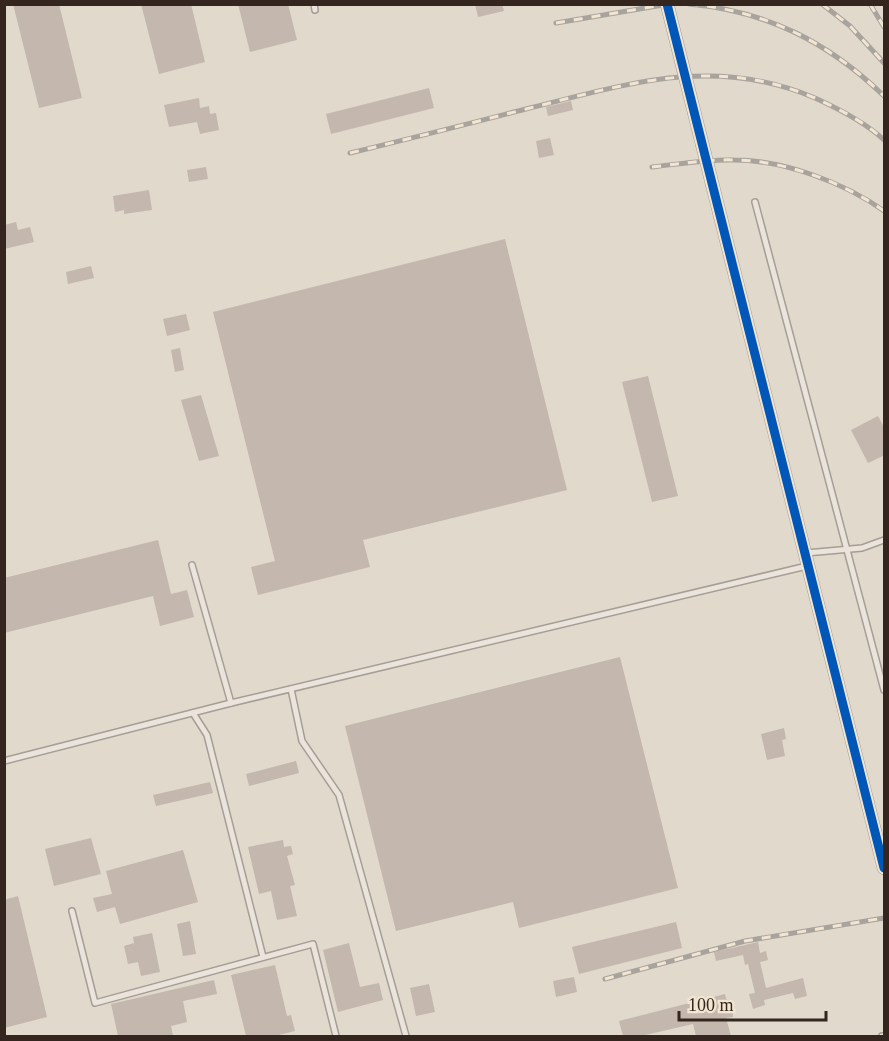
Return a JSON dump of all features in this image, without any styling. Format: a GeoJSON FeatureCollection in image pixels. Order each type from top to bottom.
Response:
{"type":"FeatureCollection","features":[{"type":"Feature","properties":{"kind":"street"},"geometry":{"type":"LineString","coordinates":[[667,4],[809,566],[880,833],[885,868]]}},
{"type":"Feature","properties":{"kind":"lane"},"geometry":{"type":"LineString","coordinates":[[755,202],[885,690]]}},
{"type":"Feature","properties":{"kind":"lane"},"geometry":{"type":"LineString","coordinates":[[806,553],[862,548],[885,540]]}},
{"type":"Feature","properties":{"kind":"lane"},"geometry":{"type":"LineString","coordinates":[[192,564],[231,703]]}},
{"type":"Feature","properties":{"kind":"lane"},"geometry":{"type":"LineString","coordinates":[[4,761],[231,703],[809,566]]}},
{"type":"Feature","properties":{"kind":"lane"},"geometry":{"type":"LineString","coordinates":[[291,689],[302,741],[339,795],[406,1036]]}},
{"type":"Feature","properties":{"kind":"lane"},"geometry":{"type":"LineString","coordinates":[[193,713],[207,735],[263,957]]}},
{"type":"Feature","properties":{"kind":"lane"},"geometry":{"type":"LineString","coordinates":[[72,911],[94,1003],[313,944],[336,1036]]}},
{"type":"Feature","properties":{"kind":"building"},"geometry":{"type":"Polygon","coordinates":[[[13,4],[59,4],[82,98],[39,108],[13,4]]]}},
{"type":"Feature","properties":{"kind":"building"},"geometry":{"type":"Polygon","coordinates":[[[141,4],[191,4],[205,62],[159,74],[141,4]]]}},
{"type":"Feature","properties":{"kind":"building"},"geometry":{"type":"Polygon","coordinates":[[[238,4],[288,4],[297,40],[250,52],[238,4]]]}},
{"type":"Feature","properties":{"kind":"building"},"geometry":{"type":"Polygon","coordinates":[[[475,4],[502,4],[504,11],[478,17],[475,4]]]}},
{"type":"Feature","properties":{"kind":"building"},"geometry":{"type":"Polygon","coordinates":[[[429,88],[434,108],[331,134],[326,114],[429,88]]]}},
{"type":"Feature","properties":{"kind":"building"},"geometry":{"type":"Polygon","coordinates":[[[199,98],[200,108],[209,106],[210,114],[216,113],[219,130],[200,134],[197,122],[169,127],[164,105],[199,98]]]}},
{"type":"Feature","properties":{"kind":"building"},"geometry":{"type":"Polygon","coordinates":[[[571,101],[573,110],[548,116],[546,107],[571,101]]]}},
{"type":"Feature","properties":{"kind":"building"},"geometry":{"type":"Polygon","coordinates":[[[550,138],[554,155],[539,158],[536,141],[550,138]]]}},
{"type":"Feature","properties":{"kind":"building"},"geometry":{"type":"Polygon","coordinates":[[[206,167],[208,179],[189,182],[187,170],[206,167]]]}},
{"type":"Feature","properties":{"kind":"building"},"geometry":{"type":"Polygon","coordinates":[[[149,190],[152,210],[124,214],[124,210],[115,212],[113,196],[149,190]]]}},
{"type":"Feature","properties":{"kind":"building"},"geometry":{"type":"Polygon","coordinates":[[[16,222],[18,230],[30,227],[34,242],[4,249],[4,225],[16,222]]]}},
{"type":"Feature","properties":{"kind":"building"},"geometry":{"type":"Polygon","coordinates":[[[505,239],[567,490],[363,540],[370,567],[258,595],[251,567],[275,561],[213,312],[505,239]]]}},
{"type":"Feature","properties":{"kind":"building"},"geometry":{"type":"Polygon","coordinates":[[[91,266],[94,278],[68,284],[66,272],[91,266]]]}},
{"type":"Feature","properties":{"kind":"building"},"geometry":{"type":"Polygon","coordinates":[[[186,314],[190,330],[167,336],[163,319],[186,314]]]}},
{"type":"Feature","properties":{"kind":"building"},"geometry":{"type":"Polygon","coordinates":[[[180,348],[184,370],[175,372],[171,350],[180,348]]]}},
{"type":"Feature","properties":{"kind":"building"},"geometry":{"type":"Polygon","coordinates":[[[648,376],[678,496],[652,502],[622,382],[648,376]]]}},
{"type":"Feature","properties":{"kind":"building"},"geometry":{"type":"Polygon","coordinates":[[[201,395],[219,456],[199,461],[181,400],[201,395]]]}},
{"type":"Feature","properties":{"kind":"building"},"geometry":{"type":"Polygon","coordinates":[[[878,416],[885,429],[885,455],[868,463],[851,430],[878,416]]]}},
{"type":"Feature","properties":{"kind":"building"},"geometry":{"type":"Polygon","coordinates":[[[158,540],[171,594],[187,590],[194,617],[160,626],[153,596],[4,633],[4,578],[158,540]]]}},
{"type":"Feature","properties":{"kind":"building"},"geometry":{"type":"Polygon","coordinates":[[[620,657],[678,888],[519,928],[513,902],[396,931],[345,726],[620,657]]]}},
{"type":"Feature","properties":{"kind":"building"},"geometry":{"type":"Polygon","coordinates":[[[784,728],[786,739],[782,740],[785,756],[767,760],[761,734],[784,728]]]}},
{"type":"Feature","properties":{"kind":"building"},"geometry":{"type":"Polygon","coordinates":[[[296,761],[299,773],[249,786],[246,774],[296,761]]]}},
{"type":"Feature","properties":{"kind":"building"},"geometry":{"type":"Polygon","coordinates":[[[210,782],[213,793],[156,806],[153,795],[210,782]]]}},
{"type":"Feature","properties":{"kind":"building"},"geometry":{"type":"Polygon","coordinates":[[[91,838],[101,874],[54,886],[45,849],[91,838]]]}},
{"type":"Feature","properties":{"kind":"building"},"geometry":{"type":"Polygon","coordinates":[[[283,840],[284,847],[291,846],[293,854],[287,856],[295,885],[290,886],[297,916],[277,920],[271,891],[259,894],[248,847],[283,840]]]}},
{"type":"Feature","properties":{"kind":"building"},"geometry":{"type":"Polygon","coordinates":[[[183,850],[198,902],[120,924],[115,907],[97,912],[93,898],[112,894],[106,871],[183,850]]]}},
{"type":"Feature","properties":{"kind":"building"},"geometry":{"type":"Polygon","coordinates":[[[18,896],[47,1017],[4,1028],[4,900],[18,896]]]}},
{"type":"Feature","properties":{"kind":"building"},"geometry":{"type":"Polygon","coordinates":[[[190,921],[196,954],[183,956],[177,924],[190,921]]]}},
{"type":"Feature","properties":{"kind":"building"},"geometry":{"type":"Polygon","coordinates":[[[676,922],[682,948],[579,974],[572,947],[676,922]]]}},
{"type":"Feature","properties":{"kind":"building"},"geometry":{"type":"Polygon","coordinates":[[[152,933],[160,972],[141,976],[138,962],[128,964],[124,946],[134,943],[133,937],[152,933]]]}},
{"type":"Feature","properties":{"kind":"building"},"geometry":{"type":"Polygon","coordinates":[[[758,942],[760,953],[766,951],[768,960],[760,962],[766,988],[803,978],[807,996],[795,999],[793,993],[764,1000],[765,1005],[753,1009],[749,994],[755,993],[748,964],[745,965],[743,955],[716,961],[714,952],[758,942]]]}},
{"type":"Feature","properties":{"kind":"building"},"geometry":{"type":"Polygon","coordinates":[[[349,943],[360,987],[379,983],[383,1000],[338,1012],[323,950],[349,943]]]}},
{"type":"Feature","properties":{"kind":"building"},"geometry":{"type":"Polygon","coordinates":[[[275,965],[287,1016],[291,1015],[295,1031],[275,1036],[246,1036],[231,975],[275,965]]]}},
{"type":"Feature","properties":{"kind":"building"},"geometry":{"type":"Polygon","coordinates":[[[574,977],[577,992],[556,997],[553,981],[574,977]]]}},
{"type":"Feature","properties":{"kind":"building"},"geometry":{"type":"Polygon","coordinates":[[[214,980],[217,994],[183,1001],[187,1022],[171,1026],[173,1036],[118,1036],[111,1004],[214,980]]]}},
{"type":"Feature","properties":{"kind":"building"},"geometry":{"type":"Polygon","coordinates":[[[429,984],[435,1012],[416,1016],[410,988],[429,984]]]}},
{"type":"Feature","properties":{"kind":"building"},"geometry":{"type":"Polygon","coordinates":[[[725,994],[728,1005],[733,1003],[733,1017],[726,1018],[731,1036],[696,1036],[693,1024],[641,1036],[623,1036],[619,1021],[725,994]]]}},
{"type":"Feature","properties":{"kind":"railway"},"geometry":{"type":"LineString","coordinates":[[556,23],[669,4]]}},
{"type":"Feature","properties":{"kind":"railway"},"geometry":{"type":"LineString","coordinates":[[689,4],[744,14],[795,32],[841,60],[884,96]]}},
{"type":"Feature","properties":{"kind":"railway"},"geometry":{"type":"LineString","coordinates":[[822,4],[850,26],[884,63]]}},
{"type":"Feature","properties":{"kind":"railway"},"geometry":{"type":"LineString","coordinates":[[870,4],[884,27]]}},
{"type":"Feature","properties":{"kind":"railway"},"geometry":{"type":"LineString","coordinates":[[350,153],[635,83],[706,76],[741,78],[778,85],[815,98],[842,111],[884,140]]}},
{"type":"Feature","properties":{"kind":"railway"},"geometry":{"type":"LineString","coordinates":[[652,167],[724,160],[773,164],[833,183],[884,211]]}},
{"type":"Feature","properties":{"kind":"railway"},"geometry":{"type":"LineString","coordinates":[[605,979],[745,941],[884,918]]}},
{"type":"Feature","properties":{"kind":"cycle path"},"geometry":{"type":"LineString","coordinates":[[667,4],[884,868]]}}]}
